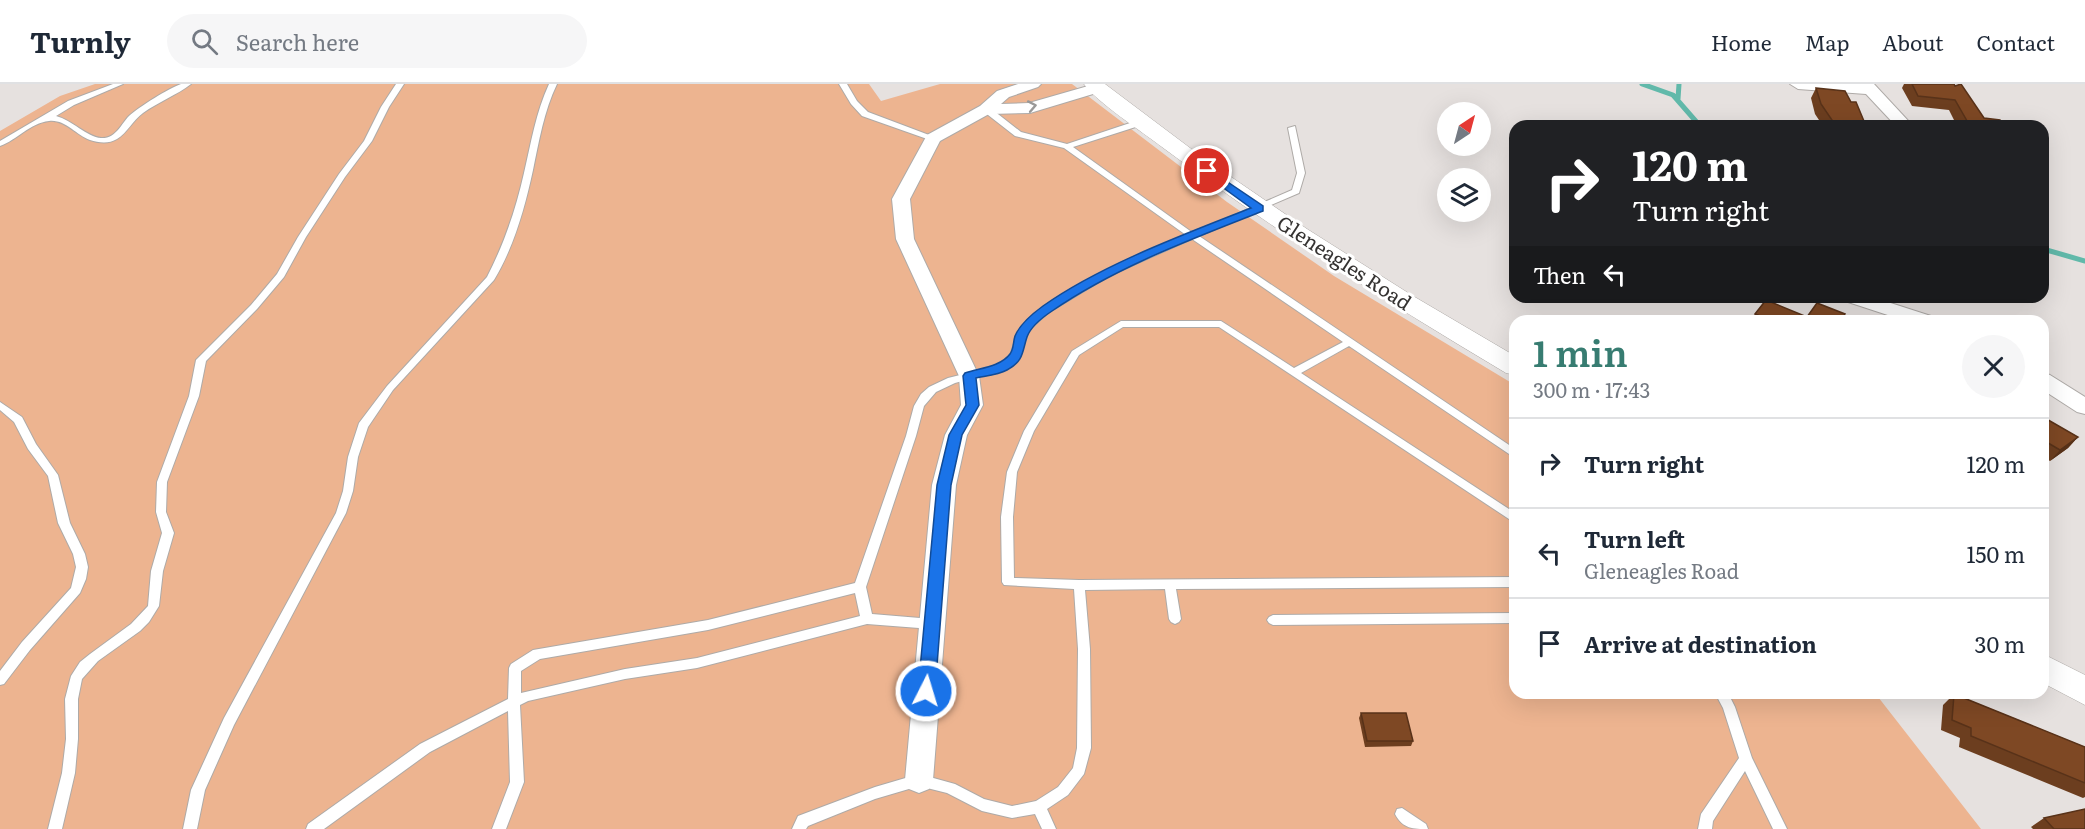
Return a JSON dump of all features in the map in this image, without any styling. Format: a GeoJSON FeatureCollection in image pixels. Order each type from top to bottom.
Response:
{"type":"FeatureCollection","features":[{"type":"Feature","properties":{"kind":"street"},"geometry":{"type":"LineString","coordinates":[[919,780],[944,485],[956,435],[972,405],[969,376],[905,239],[901,199],[933,138],[986,109],[1003,94],[1033,84]]}},
{"type":"Feature","properties":{"kind":"street"},"geometry":{"type":"LineString","coordinates":[[1798,84],[1868,87],[1899,120]]}},
{"type":"Feature","properties":{"kind":"street"},"geometry":{"type":"LineString","coordinates":[[986,109],[1030,108],[1096,86]]}},
{"type":"Feature","properties":{"kind":"street","name":"Gleneagles Road"},"geometry":{"type":"LineString","coordinates":[[1096,86],[1259,208],[1390,295],[1509,364]]}},
{"type":"Feature","properties":{"kind":"street"},"geometry":{"type":"LineString","coordinates":[[1871,303],[1908,315]]}},
{"type":"Feature","properties":{"kind":"street"},"geometry":{"type":"LineString","coordinates":[[2049,384],[2085,407]]}},
{"type":"Feature","properties":{"kind":"street"},"geometry":{"type":"LineString","coordinates":[[2049,671],[2085,691]]}},
{"type":"Feature","properties":{"kind":"lane"},"geometry":{"type":"LineString","coordinates":[[0,144],[71,103],[119,84]]}},
{"type":"Feature","properties":{"kind":"lane"},"geometry":{"type":"LineString","coordinates":[[46,119],[61,118],[94,139],[106,140],[122,132],[134,115],[187,84]]}},
{"type":"Feature","properties":{"kind":"lane"},"geometry":{"type":"LineString","coordinates":[[55,829],[63,806],[69,768],[73,713],[71,693],[77,676],[95,657],[131,631],[153,608],[160,555],[168,533],[161,512],[162,482],[194,396],[201,360],[254,307],[281,275],[302,237],[368,141],[385,107],[400,84]]}},
{"type":"Feature","properties":{"kind":"lane"},"geometry":{"type":"LineString","coordinates":[[190,829],[198,790],[229,722],[341,513],[348,491],[353,457],[363,426],[390,388],[491,278],[503,256],[532,157],[538,120],[553,84]]}},
{"type":"Feature","properties":{"kind":"lane"},"geometry":{"type":"LineString","coordinates":[[843,84],[865,114],[933,138]]}},
{"type":"Feature","properties":{"kind":"lane"},"geometry":{"type":"LineString","coordinates":[[986,109],[1018,134],[1067,146],[1348,343],[1509,450]]}},
{"type":"Feature","properties":{"kind":"lane"},"geometry":{"type":"LineString","coordinates":[[1067,146],[1142,122]]}},
{"type":"Feature","properties":{"kind":"lane"},"geometry":{"type":"LineString","coordinates":[[867,619],[860,587],[911,436],[915,410],[926,393],[946,380],[1002,367],[1017,354],[1021,336],[1029,324],[1047,309],[1094,280],[1191,235],[1296,191],[1301,173],[1292,128]]}},
{"type":"Feature","properties":{"kind":"lane"},"geometry":{"type":"LineString","coordinates":[[1509,515],[1221,324],[1121,324],[1075,353],[1029,431],[1012,472],[1007,516],[1008,582],[1170,586],[1509,582]]}},
{"type":"Feature","properties":{"kind":"lane"},"geometry":{"type":"LineString","coordinates":[[1295,372],[1348,343]]}},
{"type":"Feature","properties":{"kind":"lane"},"geometry":{"type":"LineString","coordinates":[[0,405],[18,420],[32,446],[50,467],[64,523],[79,554],[82,567],[81,579],[76,590],[26,646],[0,680]]}},
{"type":"Feature","properties":{"kind":"lane"},"geometry":{"type":"LineString","coordinates":[[799,829],[804,821],[875,793],[919,780],[950,788],[982,805],[1012,812],[1039,807],[1063,791],[1079,770],[1084,748],[1084,649],[1079,585]]}},
{"type":"Feature","properties":{"kind":"lane"},"geometry":{"type":"LineString","coordinates":[[1170,586],[1175,619]]}},
{"type":"Feature","properties":{"kind":"lane"},"geometry":{"type":"LineString","coordinates":[[500,829],[518,782],[514,702],[515,668],[537,654],[708,626],[860,587]]}},
{"type":"Feature","properties":{"kind":"lane"},"geometry":{"type":"LineString","coordinates":[[1273,620],[1509,618]]}},
{"type":"Feature","properties":{"kind":"lane"},"geometry":{"type":"LineString","coordinates":[[313,829],[425,748],[526,696],[625,674],[697,663],[867,619],[932,624]]}},
{"type":"Feature","properties":{"kind":"lane"},"geometry":{"type":"LineString","coordinates":[[1724,699],[1746,759],[1780,829]]}},
{"type":"Feature","properties":{"kind":"lane"},"geometry":{"type":"LineString","coordinates":[[1705,829],[1706,819],[1746,759]]}},
{"type":"Feature","properties":{"kind":"lane"},"geometry":{"type":"LineString","coordinates":[[1039,807],[1049,829]]}},
{"type":"Feature","properties":{"kind":"lane"},"geometry":{"type":"LineString","coordinates":[[1402,814],[1421,829]]}},
{"type":"Feature","properties":{"kind":"shaded area"},"geometry":{"type":"Polygon","coordinates":[[[95,84],[869,84],[881,101],[940,84],[1072,84],[1227,202],[1334,276],[1509,381],[1509,699],[1880,699],[1981,829],[0,829],[0,131],[60,96],[95,84]]]}},
{"type":"Feature","properties":{"kind":"building"},"geometry":{"type":"Polygon","coordinates":[[[1912,84],[1954,84],[1955,86],[1961,84],[1984,118],[2000,120],[1967,120],[1955,100],[1918,96],[1912,84]]]}},
{"type":"Feature","properties":{"kind":"building"},"geometry":{"type":"Polygon","coordinates":[[[1816,88],[1845,91],[1851,102],[1856,102],[1864,120],[1832,120],[1821,104],[1816,88]]]}},
{"type":"Feature","properties":{"kind":"building"},"geometry":{"type":"Polygon","coordinates":[[[1764,303],[1773,303],[1802,315],[1758,315],[1755,314],[1764,303]]]}},
{"type":"Feature","properties":{"kind":"building"},"geometry":{"type":"Polygon","coordinates":[[[1817,303],[1844,315],[1808,315],[1817,303]]]}},
{"type":"Feature","properties":{"kind":"building"},"geometry":{"type":"Polygon","coordinates":[[[2049,420],[2078,437],[2060,450],[2049,444],[2049,420]]]}},
{"type":"Feature","properties":{"kind":"building"},"geometry":{"type":"Polygon","coordinates":[[[1954,699],[1966,699],[2085,747],[2085,783],[1971,736],[1971,728],[1952,720],[1954,699]]]}},
{"type":"Feature","properties":{"kind":"building"},"geometry":{"type":"Polygon","coordinates":[[[1361,713],[1406,713],[1413,741],[1367,741],[1361,713]]]}},
{"type":"Feature","properties":{"kind":"building"},"geometry":{"type":"Polygon","coordinates":[[[2085,809],[2085,829],[2054,829],[2044,818],[2085,809]]]}},
{"type":"Feature","properties":{"kind":"waterway"},"geometry":{"type":"LineString","coordinates":[[1642,84],[1673,95],[1695,120]]}},
{"type":"Feature","properties":{"kind":"waterway"},"geometry":{"type":"LineString","coordinates":[[1678,99],[1679,84]]}},
{"type":"Feature","properties":{"kind":"waterway"},"geometry":{"type":"LineString","coordinates":[[2049,251],[2085,261]]}},
{"type":"Feature","properties":{"kind":"route"},"geometry":{"type":"LineString","coordinates":[[926,691],[944,485],[956,435],[972,405],[969,376],[1002,367],[1017,354],[1021,336],[1029,324],[1047,309],[1094,280],[1191,235],[1259,208],[1207,171]]}}]}
